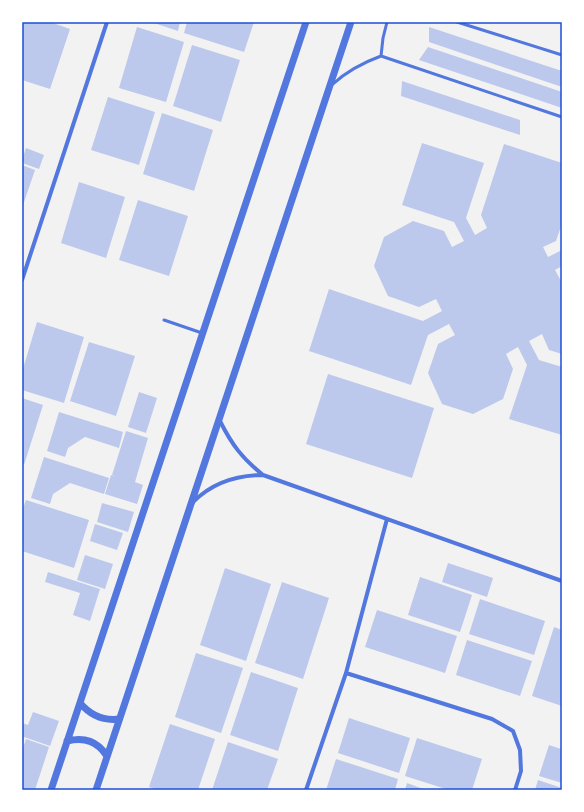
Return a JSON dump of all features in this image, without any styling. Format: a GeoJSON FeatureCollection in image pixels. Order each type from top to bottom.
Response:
{"type":"FeatureCollection","features":[{"type":"Feature","properties":{"kind":"street"},"geometry":{"type":"LineString","coordinates":[[22,280],[107,22]]}},
{"type":"Feature","properties":{"kind":"street"},"geometry":{"type":"LineString","coordinates":[[51,790],[306,22]]}},
{"type":"Feature","properties":{"kind":"street"},"geometry":{"type":"LineString","coordinates":[[96,790],[351,22]]}},
{"type":"Feature","properties":{"kind":"street"},"geometry":{"type":"LineString","coordinates":[[219,419],[229,438],[242,456],[263,475]]}},
{"type":"Feature","properties":{"kind":"street"},"geometry":{"type":"LineString","coordinates":[[190,505],[211,488],[236,477],[263,475],[562,581]]}},
{"type":"Feature","properties":{"kind":"street"},"geometry":{"type":"LineString","coordinates":[[306,790],[346,673],[387,519]]}},
{"type":"Feature","properties":{"kind":"street"},"geometry":{"type":"LineString","coordinates":[[346,673],[492,719],[513,731],[520,750],[521,764],[521,771],[515,790]]}},
{"type":"Feature","properties":{"kind":"street"},"geometry":{"type":"LineString","coordinates":[[80,703],[85,709],[97,717],[105,719],[120,719]]}},
{"type":"Feature","properties":{"kind":"street"},"geometry":{"type":"LineString","coordinates":[[67,741],[76,739],[92,742],[103,750],[107,756]]}},
{"type":"Feature","properties":{"kind":"lane"},"geometry":{"type":"LineString","coordinates":[[380,56],[387,22]]}},
{"type":"Feature","properties":{"kind":"lane"},"geometry":{"type":"LineString","coordinates":[[457,22],[562,55]]}},
{"type":"Feature","properties":{"kind":"lane"},"geometry":{"type":"LineString","coordinates":[[329,88],[352,68],[380,56],[562,117]]}},
{"type":"Feature","properties":{"kind":"lane"},"geometry":{"type":"LineString","coordinates":[[164,320],[202,333]]}},
{"type":"Feature","properties":{"kind":"building"},"geometry":{"type":"Polygon","coordinates":[[[22,22],[50,22],[70,29],[50,89],[22,80],[22,22]]]}},
{"type":"Feature","properties":{"kind":"building"},"geometry":{"type":"Polygon","coordinates":[[[151,22],[180,22],[178,31],[151,22]]]}},
{"type":"Feature","properties":{"kind":"building"},"geometry":{"type":"Polygon","coordinates":[[[187,22],[254,22],[244,52],[184,33],[187,22]]]}},
{"type":"Feature","properties":{"kind":"building"},"geometry":{"type":"Polygon","coordinates":[[[137,27],[184,42],[166,102],[119,88],[137,27]]]}},
{"type":"Feature","properties":{"kind":"building"},"geometry":{"type":"Polygon","coordinates":[[[429,27],[562,71],[562,87],[429,42],[429,27]]]}},
{"type":"Feature","properties":{"kind":"building"},"geometry":{"type":"Polygon","coordinates":[[[192,45],[240,60],[221,122],[173,106],[192,45]]]}},
{"type":"Feature","properties":{"kind":"building"},"geometry":{"type":"Polygon","coordinates":[[[428,47],[562,92],[562,108],[419,60],[428,47]]]}},
{"type":"Feature","properties":{"kind":"building"},"geometry":{"type":"Polygon","coordinates":[[[402,81],[520,120],[520,135],[401,96],[402,81]]]}},
{"type":"Feature","properties":{"kind":"building"},"geometry":{"type":"Polygon","coordinates":[[[108,97],[155,112],[139,165],[91,150],[108,97]]]}},
{"type":"Feature","properties":{"kind":"building"},"geometry":{"type":"Polygon","coordinates":[[[162,113],[213,130],[194,191],[143,174],[162,113]]]}},
{"type":"Feature","properties":{"kind":"building"},"geometry":{"type":"Polygon","coordinates":[[[422,143],[484,163],[466,218],[475,235],[487,228],[481,215],[504,144],[562,163],[562,223],[556,241],[543,247],[548,257],[562,250],[562,266],[555,270],[562,281],[562,354],[549,350],[542,334],[529,341],[539,360],[562,367],[562,435],[509,419],[527,365],[518,347],[506,354],[513,369],[503,399],[473,414],[442,404],[428,373],[438,344],[455,335],[449,324],[428,335],[411,385],[309,351],[329,289],[423,321],[442,311],[436,299],[419,307],[388,296],[374,266],[384,237],[413,221],[444,231],[452,247],[464,241],[454,222],[402,205],[422,143]]]}},
{"type":"Feature","properties":{"kind":"building"},"geometry":{"type":"Polygon","coordinates":[[[26,148],[44,155],[39,169],[22,163],[26,148]]]}},
{"type":"Feature","properties":{"kind":"building"},"geometry":{"type":"Polygon","coordinates":[[[22,165],[35,170],[22,208],[22,165]]]}},
{"type":"Feature","properties":{"kind":"building"},"geometry":{"type":"Polygon","coordinates":[[[79,182],[125,197],[106,258],[61,243],[79,182]]]}},
{"type":"Feature","properties":{"kind":"building"},"geometry":{"type":"Polygon","coordinates":[[[138,200],[188,216],[169,276],[119,260],[138,200]]]}},
{"type":"Feature","properties":{"kind":"building"},"geometry":{"type":"Polygon","coordinates":[[[37,322],[84,337],[64,403],[22,390],[22,372],[37,322]]]}},
{"type":"Feature","properties":{"kind":"building"},"geometry":{"type":"Polygon","coordinates":[[[89,342],[135,356],[116,416],[70,401],[89,342]]]}},
{"type":"Feature","properties":{"kind":"building"},"geometry":{"type":"Polygon","coordinates":[[[328,374],[434,408],[412,478],[306,444],[328,374]]]}},
{"type":"Feature","properties":{"kind":"building"},"geometry":{"type":"Polygon","coordinates":[[[139,392],[157,398],[146,433],[128,427],[139,392]]]}},
{"type":"Feature","properties":{"kind":"building"},"geometry":{"type":"Polygon","coordinates":[[[22,398],[43,405],[24,465],[22,464],[22,398]]]}},
{"type":"Feature","properties":{"kind":"building"},"geometry":{"type":"Polygon","coordinates":[[[59,412],[123,432],[119,448],[85,437],[68,448],[65,457],[47,451],[59,412]]]}},
{"type":"Feature","properties":{"kind":"building"},"geometry":{"type":"Polygon","coordinates":[[[126,431],[148,438],[135,482],[143,485],[137,504],[105,494],[111,475],[117,477],[112,475],[126,431]]]}},
{"type":"Feature","properties":{"kind":"building"},"geometry":{"type":"Polygon","coordinates":[[[44,457],[109,478],[104,494],[70,483],[53,494],[50,504],[31,498],[44,457]]]}},
{"type":"Feature","properties":{"kind":"building"},"geometry":{"type":"Polygon","coordinates":[[[26,500],[89,520],[74,568],[22,551],[22,511],[26,500]]]}},
{"type":"Feature","properties":{"kind":"building"},"geometry":{"type":"Polygon","coordinates":[[[102,503],[134,512],[128,532],[97,522],[102,503]]]}},
{"type":"Feature","properties":{"kind":"building"},"geometry":{"type":"Polygon","coordinates":[[[95,524],[123,533],[117,550],[90,541],[95,524]]]}},
{"type":"Feature","properties":{"kind":"building"},"geometry":{"type":"Polygon","coordinates":[[[85,555],[113,564],[105,589],[77,580],[85,555]]]}},
{"type":"Feature","properties":{"kind":"building"},"geometry":{"type":"Polygon","coordinates":[[[448,563],[493,578],[487,597],[442,582],[448,563]]]}},
{"type":"Feature","properties":{"kind":"building"},"geometry":{"type":"Polygon","coordinates":[[[225,568],[271,584],[246,661],[200,645],[225,568]]]}},
{"type":"Feature","properties":{"kind":"building"},"geometry":{"type":"Polygon","coordinates":[[[48,572],[100,589],[90,621],[73,615],[80,593],[45,582],[48,572]]]}},
{"type":"Feature","properties":{"kind":"building"},"geometry":{"type":"Polygon","coordinates":[[[420,577],[472,595],[460,632],[408,615],[420,577]]]}},
{"type":"Feature","properties":{"kind":"building"},"geometry":{"type":"Polygon","coordinates":[[[282,582],[329,598],[303,679],[255,663],[282,582]]]}},
{"type":"Feature","properties":{"kind":"building"},"geometry":{"type":"Polygon","coordinates":[[[480,599],[545,621],[534,655],[469,634],[480,599]]]}},
{"type":"Feature","properties":{"kind":"building"},"geometry":{"type":"Polygon","coordinates":[[[377,610],[457,636],[445,673],[365,647],[377,610]]]}},
{"type":"Feature","properties":{"kind":"building"},"geometry":{"type":"Polygon","coordinates":[[[554,627],[562,630],[562,706],[532,696],[554,627]]]}},
{"type":"Feature","properties":{"kind":"building"},"geometry":{"type":"Polygon","coordinates":[[[467,640],[532,661],[520,696],[456,675],[467,640]]]}},
{"type":"Feature","properties":{"kind":"building"},"geometry":{"type":"Polygon","coordinates":[[[196,653],[243,668],[221,733],[175,717],[196,653]]]}},
{"type":"Feature","properties":{"kind":"building"},"geometry":{"type":"Polygon","coordinates":[[[251,672],[298,688],[278,751],[230,735],[251,672]]]}},
{"type":"Feature","properties":{"kind":"building"},"geometry":{"type":"Polygon","coordinates":[[[33,712],[59,721],[50,746],[24,737],[22,744],[22,723],[28,725],[33,712]]]}},
{"type":"Feature","properties":{"kind":"building"},"geometry":{"type":"Polygon","coordinates":[[[349,718],[410,738],[399,773],[338,753],[349,718]]]}},
{"type":"Feature","properties":{"kind":"building"},"geometry":{"type":"Polygon","coordinates":[[[170,724],[215,739],[198,790],[158,790],[149,787],[170,724]]]}},
{"type":"Feature","properties":{"kind":"building"},"geometry":{"type":"Polygon","coordinates":[[[417,738],[482,759],[472,790],[449,790],[405,776],[417,738]]]}},
{"type":"Feature","properties":{"kind":"building"},"geometry":{"type":"Polygon","coordinates":[[[26,739],[49,747],[35,790],[22,790],[22,751],[26,739]]]}},
{"type":"Feature","properties":{"kind":"building"},"geometry":{"type":"Polygon","coordinates":[[[228,742],[278,759],[267,790],[212,790],[228,742]]]}},
{"type":"Feature","properties":{"kind":"building"},"geometry":{"type":"Polygon","coordinates":[[[549,745],[561,749],[562,747],[562,783],[539,776],[549,745]]]}},
{"type":"Feature","properties":{"kind":"building"},"geometry":{"type":"Polygon","coordinates":[[[336,759],[398,779],[395,790],[326,790],[336,759]]]}},
{"type":"Feature","properties":{"kind":"building"},"geometry":{"type":"Polygon","coordinates":[[[538,780],[562,788],[562,790],[535,790],[538,780]]]}},
{"type":"Feature","properties":{"kind":"building"},"geometry":{"type":"Polygon","coordinates":[[[407,783],[426,790],[405,790],[407,783]]]}}]}
